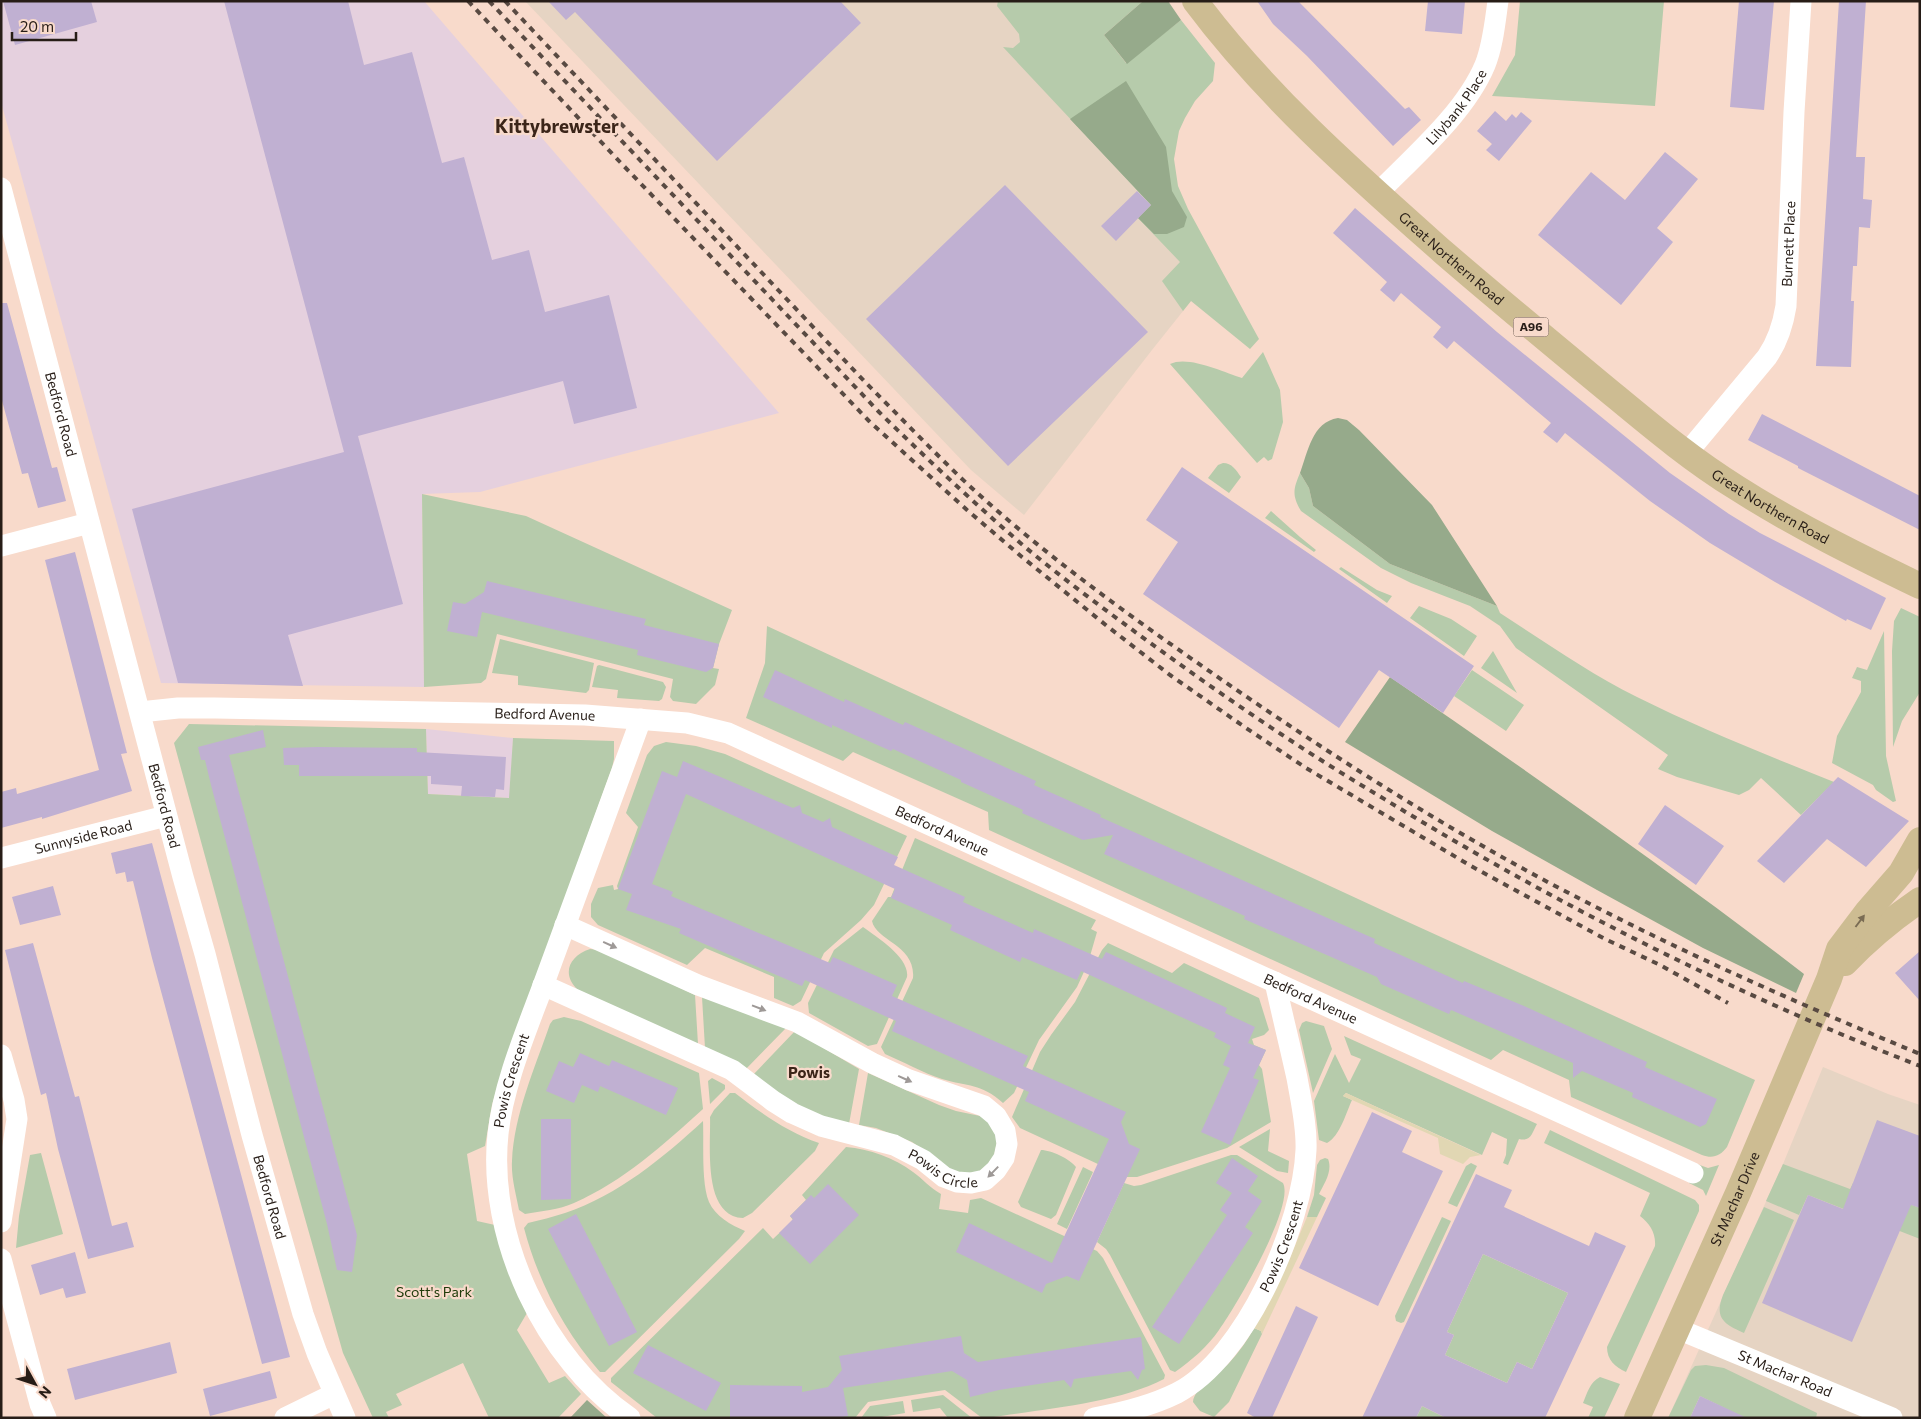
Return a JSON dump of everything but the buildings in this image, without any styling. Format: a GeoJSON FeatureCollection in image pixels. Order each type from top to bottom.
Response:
{"type":"FeatureCollection","features":[{"type":"Feature","properties":{"kind":"main road","name":"Great Northern Road"},"geometry":{"type":"LineString","coordinates":[[1195,1],[1248,67],[1303,124],[1377,194],[1496,298],[1628,407],[1735,487],[1862,559],[1920,586]]}},
{"type":"Feature","properties":{"kind":"main road","name":"St Machar Drive"},"geometry":{"type":"LineString","coordinates":[[1637,1418],[1796,1056],[1829,979],[1839,949],[1867,912],[1901,873],[1920,840]]}},
{"type":"Feature","properties":{"kind":"main road","name":"St Machar Drive"},"geometry":{"type":"LineString","coordinates":[[1829,979],[1868,940],[1895,917],[1920,900]]}},
{"type":"Feature","properties":{"kind":"street","name":"Lilybank Place"},"geometry":{"type":"LineString","coordinates":[[1377,194],[1447,121],[1473,87],[1485,64],[1494,31],[1498,1]]}},
{"type":"Feature","properties":{"kind":"street","name":"Burnett Place"},"geometry":{"type":"LineString","coordinates":[[1688,453],[1767,357],[1777,342],[1783,324],[1786,306],[1800,1]]}},
{"type":"Feature","properties":{"kind":"street","name":"Bedford Road"},"geometry":{"type":"LineString","coordinates":[[1,188],[166,816],[294,1282],[317,1353],[345,1418]]}},
{"type":"Feature","properties":{"kind":"street"},"geometry":{"type":"LineString","coordinates":[[1,546],[89,523]]}},
{"type":"Feature","properties":{"kind":"street","name":"Bedford Avenue"},"geometry":{"type":"LineString","coordinates":[[140,712],[178,708],[585,715],[641,719],[709,728],[744,739],[1693,1174]]}},
{"type":"Feature","properties":{"kind":"street","name":"Powis Crescent"},"geometry":{"type":"LineString","coordinates":[[630,1418],[594,1389],[563,1354],[547,1327],[520,1275],[504,1222],[496,1164],[498,1132],[505,1095],[543,985],[641,719]]}},
{"type":"Feature","properties":{"kind":"street","name":"Sunnyside Road"},"geometry":{"type":"LineString","coordinates":[[1,858],[166,816]]}},
{"type":"Feature","properties":{"kind":"street","name":"Powis Circle"},"geometry":{"type":"LineString","coordinates":[[543,985],[732,1070],[792,1113],[822,1126],[894,1145],[923,1160],[944,1177],[957,1182],[971,1183],[985,1180],[996,1170],[1004,1158],[1007,1144],[1005,1131],[996,1116],[984,1106],[935,1091],[909,1080],[872,1063],[797,1022],[698,985],[565,925]]}},
{"type":"Feature","properties":{"kind":"street","name":"Powis Crescent"},"geometry":{"type":"LineString","coordinates":[[1094,1418],[1154,1403],[1178,1392],[1203,1374],[1229,1348],[1246,1323],[1283,1246],[1296,1209],[1302,1184],[1306,1148],[1301,1099],[1275,982]]}},
{"type":"Feature","properties":{"kind":"street"},"geometry":{"type":"LineString","coordinates":[[1,1055],[14,1100],[17,1120],[2,1213]]}},
{"type":"Feature","properties":{"kind":"street"},"geometry":{"type":"LineString","coordinates":[[1,1259],[46,1418]]}},
{"type":"Feature","properties":{"kind":"street","name":"St Machar Road"},"geometry":{"type":"LineString","coordinates":[[1678,1328],[1892,1418]]}},
{"type":"Feature","properties":{"kind":"street"},"geometry":{"type":"LineString","coordinates":[[286,1418],[334,1394]]}},
{"type":"Feature","properties":{"kind":"shaded area"},"geometry":{"type":"Polygon","coordinates":[[[1,1],[424,1],[779,413],[480,492],[422,494],[424,687],[161,683],[1,102],[1,1]]]}},
{"type":"Feature","properties":{"kind":"shaded area"},"geometry":{"type":"Polygon","coordinates":[[[525,1],[1077,1],[1207,281],[1024,515],[971,470],[525,1]]]}},
{"type":"Feature","properties":{"kind":"shaded area"},"geometry":{"type":"Polygon","coordinates":[[[426,729],[513,738],[510,798],[428,794],[426,729]]]}},
{"type":"Feature","properties":{"kind":"shaded area"},"geometry":{"type":"Polygon","coordinates":[[[1823,1067],[1920,1105],[1920,1418],[1668,1418],[1783,1164],[1823,1067]]]}},
{"type":"Feature","properties":{"kind":"green space"},"geometry":{"type":"Polygon","coordinates":[[[998,1],[1143,1],[1104,35],[1126,63],[1181,20],[1215,63],[1213,81],[1195,101],[1179,131],[1174,159],[1178,186],[1188,209],[1259,339],[1250,349],[1191,301],[1183,311],[1162,281],[1180,262],[1138,218],[1151,205],[1003,47],[1013,48],[1020,42],[1019,34],[997,6],[998,1]]]}},
{"type":"Feature","properties":{"kind":"green space"},"geometry":{"type":"Polygon","coordinates":[[[1143,1],[1168,1],[1181,20],[1127,64],[1104,35],[1143,1]]]}},
{"type":"Feature","properties":{"kind":"green space"},"geometry":{"type":"Polygon","coordinates":[[[1520,1],[1664,1],[1655,106],[1492,96],[1515,55],[1520,1]]]}},
{"type":"Feature","properties":{"kind":"green space"},"geometry":{"type":"Polygon","coordinates":[[[1126,81],[1166,147],[1172,191],[1187,217],[1184,227],[1167,234],[1154,234],[1138,218],[1151,205],[1070,119],[1126,81]]]}},
{"type":"Feature","properties":{"kind":"green space"},"geometry":{"type":"Polygon","coordinates":[[[1263,352],[1280,390],[1283,422],[1272,459],[1268,461],[1264,457],[1257,463],[1170,364],[1177,362],[1196,363],[1242,378],[1263,352]]]}},
{"type":"Feature","properties":{"kind":"green space"},"geometry":{"type":"Polygon","coordinates":[[[1338,418],[1347,420],[1359,430],[1432,505],[1497,606],[1390,564],[1313,506],[1309,488],[1300,473],[1312,439],[1322,425],[1338,418]]]}},
{"type":"Feature","properties":{"kind":"green space"},"geometry":{"type":"Polygon","coordinates":[[[1223,463],[1235,469],[1241,477],[1229,493],[1208,478],[1218,465],[1223,463]]]}},
{"type":"Feature","properties":{"kind":"green space"},"geometry":{"type":"Polygon","coordinates":[[[1300,473],[1309,488],[1313,506],[1390,564],[1497,606],[1500,613],[1550,646],[1602,678],[1661,709],[1759,752],[1834,782],[1801,815],[1761,778],[1749,790],[1739,795],[1677,777],[1658,769],[1668,755],[1516,648],[1500,626],[1470,606],[1411,583],[1381,568],[1301,511],[1294,492],[1300,473]]]}},
{"type":"Feature","properties":{"kind":"green space"},"geometry":{"type":"Polygon","coordinates":[[[422,494],[526,516],[732,610],[719,644],[713,668],[719,669],[715,685],[696,704],[673,701],[670,697],[673,679],[497,634],[486,679],[481,683],[424,687],[422,494]]]}},
{"type":"Feature","properties":{"kind":"green space"},"geometry":{"type":"Polygon","coordinates":[[[1271,511],[1316,550],[1314,552],[1265,518],[1271,511]]]}},
{"type":"Feature","properties":{"kind":"green space"},"geometry":{"type":"Polygon","coordinates":[[[1341,567],[1377,590],[1392,596],[1387,603],[1339,569],[1341,567]]]}},
{"type":"Feature","properties":{"kind":"green space"},"geometry":{"type":"Polygon","coordinates":[[[1419,606],[1451,619],[1477,636],[1464,656],[1410,618],[1419,606]]]}},
{"type":"Feature","properties":{"kind":"green space"},"geometry":{"type":"Polygon","coordinates":[[[1901,608],[1920,617],[1920,692],[1902,721],[1893,747],[1892,651],[1894,621],[1901,608]]]}},
{"type":"Feature","properties":{"kind":"green space"},"geometry":{"type":"Polygon","coordinates":[[[767,626],[1755,1080],[1727,1147],[1716,1156],[1702,1155],[1571,1097],[1569,1080],[1503,1050],[1491,1060],[989,830],[988,812],[853,752],[843,761],[746,718],[765,663],[767,626]]]}},
{"type":"Feature","properties":{"kind":"green space"},"geometry":{"type":"Polygon","coordinates":[[[1884,631],[1886,756],[1896,801],[1893,802],[1876,790],[1873,785],[1832,763],[1837,736],[1861,692],[1861,681],[1852,678],[1857,667],[1867,670],[1884,631]]]}},
{"type":"Feature","properties":{"kind":"green space"},"geometry":{"type":"Polygon","coordinates":[[[500,639],[594,663],[589,690],[586,693],[518,685],[518,676],[492,673],[500,639]]]}},
{"type":"Feature","properties":{"kind":"green space"},"geometry":{"type":"Polygon","coordinates":[[[1493,651],[1517,693],[1481,668],[1493,651]]]}},
{"type":"Feature","properties":{"kind":"green space"},"geometry":{"type":"Polygon","coordinates":[[[597,666],[663,682],[666,687],[662,699],[659,701],[617,698],[618,690],[592,687],[597,666]]]}},
{"type":"Feature","properties":{"kind":"green space"},"geometry":{"type":"Polygon","coordinates":[[[1472,670],[1524,705],[1506,731],[1454,696],[1472,670]]]}},
{"type":"Feature","properties":{"kind":"green space"},"geometry":{"type":"Polygon","coordinates":[[[1390,677],[1599,822],[1804,974],[1796,993],[1703,948],[1597,890],[1492,831],[1345,742],[1390,677]]]}},
{"type":"Feature","properties":{"kind":"green space","name":"Scott's Park"},"geometry":{"type":"Polygon","coordinates":[[[189,724],[426,729],[428,794],[509,798],[513,738],[614,741],[612,768],[501,1075],[492,1105],[485,1146],[467,1154],[477,1221],[495,1225],[508,1270],[527,1313],[517,1330],[549,1383],[565,1376],[581,1394],[558,1418],[489,1418],[463,1363],[396,1394],[402,1405],[386,1412],[389,1418],[373,1418],[343,1353],[174,743],[189,724]]]}},
{"type":"Feature","properties":{"kind":"green space"},"geometry":{"type":"Polygon","coordinates":[[[666,742],[696,746],[725,754],[907,836],[874,905],[861,920],[824,953],[801,1001],[793,1006],[774,998],[774,977],[705,948],[687,965],[598,925],[591,917],[591,904],[598,888],[613,885],[614,890],[618,889],[617,886],[638,827],[626,813],[647,755],[654,746],[666,742]]]}},
{"type":"Feature","properties":{"kind":"green space"},"geometry":{"type":"Polygon","coordinates":[[[915,838],[1096,920],[1091,929],[1097,932],[1088,963],[1077,987],[1039,1040],[1014,1093],[1003,1103],[988,1092],[974,1086],[942,1079],[921,1071],[885,1054],[881,1047],[913,978],[912,967],[908,958],[875,928],[872,921],[888,897],[891,897],[915,838]]]}},
{"type":"Feature","properties":{"kind":"green space"},"geometry":{"type":"Polygon","coordinates":[[[863,927],[892,949],[904,963],[907,970],[907,977],[877,1044],[868,1046],[809,1013],[808,1003],[834,950],[863,927]]]}},
{"type":"Feature","properties":{"kind":"green space"},"geometry":{"type":"Polygon","coordinates":[[[1108,943],[1172,973],[1184,963],[1259,998],[1269,1030],[1264,1035],[1252,1039],[1254,1045],[1266,1050],[1259,1065],[1262,1069],[1271,1122],[1227,1148],[1137,1177],[1126,1177],[1020,1128],[1012,1117],[1040,1052],[1075,1002],[1102,950],[1108,943]]]}},
{"type":"Feature","properties":{"kind":"green space"},"geometry":{"type":"Polygon","coordinates":[[[590,949],[600,950],[695,995],[698,1044],[578,990],[570,978],[570,966],[577,956],[590,949]]]}},
{"type":"Feature","properties":{"kind":"green space"},"geometry":{"type":"Polygon","coordinates":[[[702,997],[787,1027],[745,1070],[705,1048],[702,997]]]}},
{"type":"Feature","properties":{"kind":"green space"},"geometry":{"type":"Polygon","coordinates":[[[564,1017],[581,1021],[699,1073],[703,1109],[658,1149],[610,1184],[568,1205],[525,1214],[519,1210],[512,1173],[517,1126],[526,1091],[550,1024],[553,1020],[564,1017]]]}},
{"type":"Feature","properties":{"kind":"green space"},"geometry":{"type":"Polygon","coordinates":[[[1306,1021],[1324,1026],[1332,1049],[1313,1093],[1299,1030],[1302,1023],[1306,1021]]]}},
{"type":"Feature","properties":{"kind":"green space"},"geometry":{"type":"Polygon","coordinates":[[[795,1031],[859,1069],[849,1124],[811,1113],[752,1076],[795,1031]]]}},
{"type":"Feature","properties":{"kind":"green space"},"geometry":{"type":"Polygon","coordinates":[[[1344,1036],[1537,1124],[1529,1138],[1519,1139],[1508,1165],[1503,1163],[1506,1155],[1507,1139],[1492,1132],[1482,1155],[1346,1093],[1343,1096],[1352,1100],[1339,1130],[1332,1140],[1327,1143],[1319,1140],[1314,1101],[1335,1054],[1349,1083],[1361,1059],[1351,1055],[1344,1036]]]}},
{"type":"Feature","properties":{"kind":"green space"},"geometry":{"type":"Polygon","coordinates":[[[868,1073],[939,1105],[980,1116],[989,1121],[998,1137],[994,1156],[988,1165],[977,1173],[957,1174],[912,1142],[876,1128],[859,1125],[868,1073]]]}},
{"type":"Feature","properties":{"kind":"green space"},"geometry":{"type":"Polygon","coordinates":[[[712,1078],[725,1085],[725,1089],[710,1104],[708,1081],[712,1078]]]}},
{"type":"Feature","properties":{"kind":"green space"},"geometry":{"type":"Polygon","coordinates":[[[730,1093],[735,1093],[785,1128],[819,1143],[815,1151],[752,1213],[743,1218],[730,1214],[721,1205],[715,1193],[710,1161],[710,1117],[730,1093]]]}},
{"type":"Feature","properties":{"kind":"green space"},"geometry":{"type":"Polygon","coordinates":[[[703,1121],[704,1174],[706,1194],[709,1202],[719,1216],[745,1231],[605,1372],[600,1372],[575,1340],[554,1304],[537,1267],[524,1228],[528,1223],[585,1205],[621,1186],[656,1162],[703,1121]]]}},
{"type":"Feature","properties":{"kind":"green space"},"geometry":{"type":"Polygon","coordinates":[[[1270,1129],[1268,1151],[1289,1161],[1288,1173],[1277,1171],[1239,1147],[1270,1129]]]}},
{"type":"Feature","properties":{"kind":"green space"},"geometry":{"type":"Polygon","coordinates":[[[1550,1130],[1695,1200],[1699,1205],[1699,1211],[1626,1372],[1612,1362],[1608,1356],[1607,1347],[1655,1246],[1652,1229],[1640,1216],[1650,1193],[1544,1143],[1550,1130]]]}},
{"type":"Feature","properties":{"kind":"green space"},"geometry":{"type":"Polygon","coordinates":[[[846,1147],[881,1155],[906,1167],[941,1194],[939,1209],[968,1213],[970,1200],[981,1198],[1097,1251],[1103,1258],[1165,1375],[1164,1379],[1124,1394],[1101,1400],[988,1418],[982,1418],[945,1390],[868,1402],[855,1418],[657,1418],[611,1382],[611,1378],[763,1228],[773,1239],[793,1220],[790,1216],[806,1200],[802,1195],[846,1147]]]}},
{"type":"Feature","properties":{"kind":"green space"},"geometry":{"type":"Polygon","coordinates":[[[1041,1150],[1060,1156],[1076,1167],[1056,1215],[1051,1219],[1021,1207],[1018,1202],[1041,1150]]]}},
{"type":"Feature","properties":{"kind":"green space"},"geometry":{"type":"Polygon","coordinates":[[[41,1153],[63,1234],[16,1248],[19,1216],[30,1155],[41,1153]]]}},
{"type":"Feature","properties":{"kind":"green space"},"geometry":{"type":"Polygon","coordinates":[[[1231,1155],[1237,1155],[1283,1183],[1284,1195],[1280,1213],[1262,1257],[1227,1318],[1215,1336],[1193,1358],[1175,1372],[1170,1370],[1110,1255],[1097,1242],[1124,1183],[1134,1186],[1141,1185],[1231,1155]]]}},
{"type":"Feature","properties":{"kind":"green space"},"geometry":{"type":"Polygon","coordinates":[[[1328,1159],[1329,1173],[1319,1194],[1326,1198],[1317,1217],[1307,1217],[1314,1195],[1317,1165],[1320,1160],[1328,1159]]]}},
{"type":"Feature","properties":{"kind":"green space"},"geometry":{"type":"Polygon","coordinates":[[[1471,1163],[1477,1166],[1457,1207],[1448,1203],[1466,1166],[1471,1163]]]}},
{"type":"Feature","properties":{"kind":"green space"},"geometry":{"type":"Polygon","coordinates":[[[1697,1164],[1708,1168],[1719,1165],[1706,1196],[1703,1190],[1689,1183],[1697,1164]]]}},
{"type":"Feature","properties":{"kind":"green space"},"geometry":{"type":"Polygon","coordinates":[[[1783,1164],[1850,1189],[1853,1183],[1920,1208],[1920,1239],[1808,1195],[1799,1215],[1766,1201],[1783,1164]]]}},
{"type":"Feature","properties":{"kind":"green space"},"geometry":{"type":"Polygon","coordinates":[[[1083,1167],[1093,1172],[1067,1229],[1057,1224],[1083,1167]]]}},
{"type":"Feature","properties":{"kind":"green space"},"geometry":{"type":"Polygon","coordinates":[[[1764,1207],[1794,1220],[1744,1333],[1726,1323],[1720,1315],[1720,1303],[1764,1207]]]}},
{"type":"Feature","properties":{"kind":"green space"},"geometry":{"type":"Polygon","coordinates":[[[1442,1217],[1451,1221],[1404,1322],[1396,1321],[1395,1316],[1442,1217]]]}},
{"type":"Feature","properties":{"kind":"green space"},"geometry":{"type":"Polygon","coordinates":[[[1483,1254],[1568,1293],[1532,1369],[1517,1362],[1507,1383],[1445,1355],[1454,1335],[1447,1332],[1483,1254]]]}},
{"type":"Feature","properties":{"kind":"green space"},"geometry":{"type":"Polygon","coordinates":[[[1254,1328],[1261,1331],[1262,1334],[1229,1402],[1214,1417],[1200,1411],[1193,1402],[1194,1397],[1208,1381],[1229,1363],[1243,1346],[1254,1328]]]}},
{"type":"Feature","properties":{"kind":"green space"},"geometry":{"type":"Polygon","coordinates":[[[1706,1365],[1724,1368],[1817,1413],[1816,1418],[1745,1418],[1700,1396],[1690,1418],[1668,1418],[1691,1370],[1695,1366],[1706,1365]]]}},
{"type":"Feature","properties":{"kind":"green space"},"geometry":{"type":"Polygon","coordinates":[[[1600,1377],[1620,1384],[1604,1418],[1588,1418],[1593,1407],[1583,1403],[1591,1385],[1600,1377]]]}},
{"type":"Feature","properties":{"kind":"green space"},"geometry":{"type":"Polygon","coordinates":[[[943,1395],[972,1418],[948,1418],[940,1408],[913,1412],[911,1400],[943,1395]]]}},
{"type":"Feature","properties":{"kind":"green space"},"geometry":{"type":"Polygon","coordinates":[[[587,1400],[607,1418],[570,1418],[587,1400]]]}},
{"type":"Feature","properties":{"kind":"green space"},"geometry":{"type":"Polygon","coordinates":[[[903,1401],[905,1413],[876,1418],[861,1418],[870,1406],[903,1401]]]}},
{"type":"Feature","properties":{"kind":"green space"},"geometry":{"type":"Polygon","coordinates":[[[1422,1406],[1446,1418],[1416,1418],[1422,1406]]]}},
{"type":"Feature","properties":{"kind":"sand"},"geometry":{"type":"Polygon","coordinates":[[[1346,1093],[1481,1155],[1470,1157],[1463,1164],[1440,1154],[1438,1138],[1343,1096],[1346,1093]]]}},
{"type":"Feature","properties":{"kind":"sand"},"geometry":{"type":"Polygon","coordinates":[[[1307,1217],[1317,1217],[1262,1334],[1261,1331],[1254,1328],[1289,1260],[1307,1217]]]}},
{"type":"Feature","properties":{"kind":"railway"},"geometry":{"type":"LineString","coordinates":[[468,1],[869,421],[967,510],[1107,626],[1170,675],[1306,768],[1471,866],[1605,939],[1660,965],[1728,1003]]}},
{"type":"Feature","properties":{"kind":"railway"},"geometry":{"type":"LineString","coordinates":[[489,1],[879,412],[950,480],[1025,547],[1109,613],[1197,677],[1288,739],[1381,797],[1511,873],[1644,944],[1781,1008],[1920,1066]]}},
{"type":"Feature","properties":{"kind":"railway"},"geometry":{"type":"LineString","coordinates":[[505,1],[925,443],[992,506],[1089,585],[1314,742],[1405,800],[1498,855],[1673,945],[1796,1001],[1920,1054]]}},
{"type":"Feature","properties":{"kind":"district","name":"Kittybrewster"},"geometry":{"type":"Point","coordinates":[557,126]}},
{"type":"Feature","properties":{"kind":"district","name":"Powis"},"geometry":{"type":"Point","coordinates":[809,1073]}}]}
